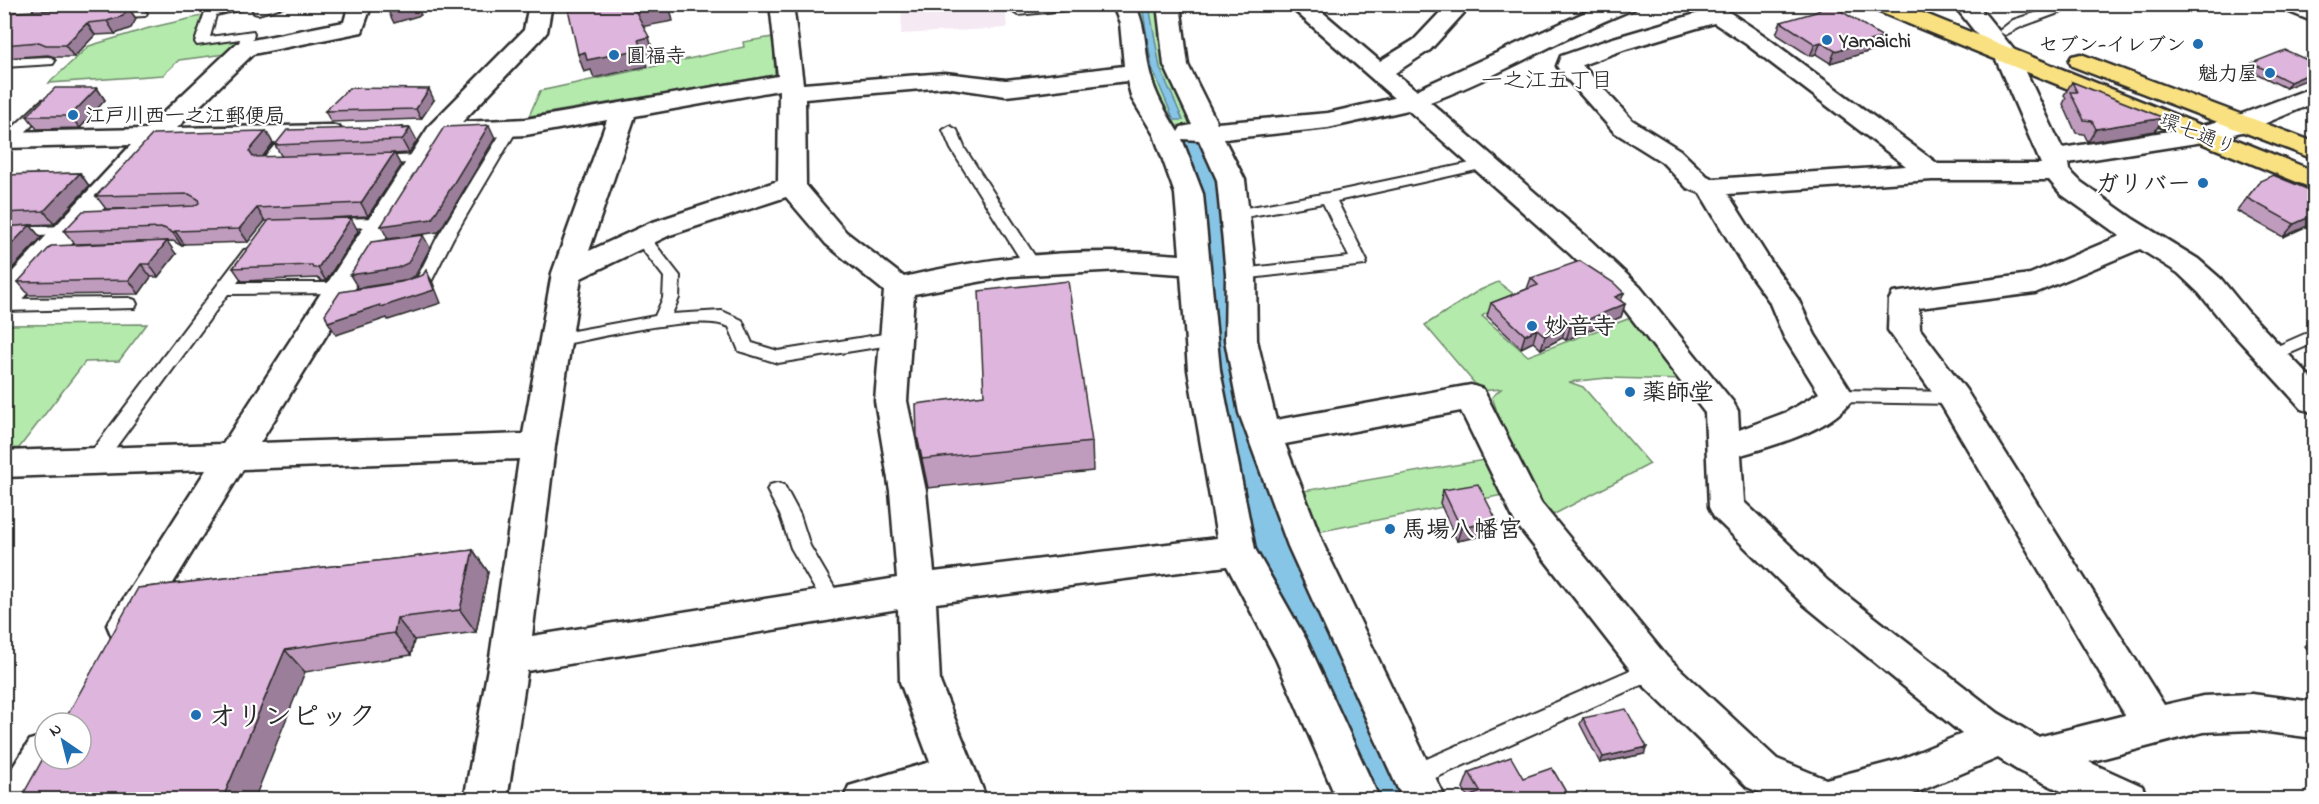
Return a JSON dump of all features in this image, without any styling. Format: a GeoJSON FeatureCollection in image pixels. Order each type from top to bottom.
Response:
{"type":"FeatureCollection","features":[{"type":"Feature","properties":{"kind":"main road","name":"環七通り"},"geometry":{"type":"LineString","coordinates":[[1880,4],[2006,43],[2314,151]]}},
{"type":"Feature","properties":{"kind":"main road"},"geometry":{"type":"LineString","coordinates":[[1936,4],[1972,13]]}},
{"type":"Feature","properties":{"kind":"main road","name":"環七通り"},"geometry":{"type":"LineString","coordinates":[[2006,43],[2203,135],[2314,181]]}},
{"type":"Feature","properties":{"kind":"street"},"geometry":{"type":"LineString","coordinates":[[4,300],[75,234],[154,136],[245,48],[354,27],[361,4]]}},
{"type":"Feature","properties":{"kind":"street"},"geometry":{"type":"LineString","coordinates":[[108,654],[231,456],[376,240],[412,146],[438,131],[535,32],[541,4]]}},
{"type":"Feature","properties":{"kind":"street"},"geometry":{"type":"LineString","coordinates":[[781,4],[790,87],[792,186],[836,238],[899,288]]}},
{"type":"Feature","properties":{"kind":"street"},"geometry":{"type":"LineString","coordinates":[[1123,4],[1132,23],[1137,72],[1145,99],[1167,135],[1189,194],[1204,370],[1237,550],[1293,652],[1359,800]]}},
{"type":"Feature","properties":{"kind":"street"},"geometry":{"type":"LineString","coordinates":[[1167,4],[1176,65],[1231,180],[1241,274],[1241,340],[1256,413],[1306,546],[1419,788]]}},
{"type":"Feature","properties":{"kind":"street"},"geometry":{"type":"LineString","coordinates":[[1298,4],[1380,72],[1580,247],[1629,294],[1720,411],[1727,507],[1815,592],[1973,718],[2018,747],[2127,800]]}},
{"type":"Feature","properties":{"kind":"street"},"geometry":{"type":"LineString","coordinates":[[1380,72],[1422,45],[1461,4]]}},
{"type":"Feature","properties":{"kind":"street"},"geometry":{"type":"LineString","coordinates":[[1167,135],[1331,121],[1380,111],[1412,100],[1522,52],[1605,11],[1626,4]]}},
{"type":"Feature","properties":{"kind":"street"},"geometry":{"type":"LineString","coordinates":[[2290,4],[2314,15]]}},
{"type":"Feature","properties":{"kind":"street"},"geometry":{"type":"LineString","coordinates":[[1932,172],[1764,46],[1709,10],[1570,61],[1569,66],[1623,126],[1671,156],[1697,182],[1710,187],[2054,164],[2203,135],[2240,124],[2314,94]]}},
{"type":"Feature","properties":{"kind":"street"},"geometry":{"type":"LineString","coordinates":[[1972,13],[2006,43],[2054,164],[2071,188],[2188,266],[2210,286],[2237,320],[2314,401]]}},
{"type":"Feature","properties":{"kind":"street"},"geometry":{"type":"LineString","coordinates":[[438,131],[511,128],[790,87],[945,80],[1006,87],[1137,72]]}},
{"type":"Feature","properties":{"kind":"street"},"geometry":{"type":"LineString","coordinates":[[485,800],[510,657],[538,446],[567,273],[624,110]]}},
{"type":"Feature","properties":{"kind":"street"},"geometry":{"type":"LineString","coordinates":[[7,140],[359,132]]}},
{"type":"Feature","properties":{"kind":"street"},"geometry":{"type":"LineString","coordinates":[[567,273],[660,230],[792,186]]}},
{"type":"Feature","properties":{"kind":"street"},"geometry":{"type":"LineString","coordinates":[[1710,187],[1758,266],[1783,299],[1800,337],[1838,396],[1828,406],[1758,440],[1723,447]]}},
{"type":"Feature","properties":{"kind":"street"},"geometry":{"type":"LineString","coordinates":[[2142,237],[2035,283],[1904,300],[1904,330],[1954,398],[2154,726]]}},
{"type":"Feature","properties":{"kind":"street"},"geometry":{"type":"LineString","coordinates":[[899,288],[935,279],[1064,260],[1139,260],[1195,266]]}},
{"type":"Feature","properties":{"kind":"street"},"geometry":{"type":"LineString","coordinates":[[864,800],[961,787],[920,682],[917,590],[908,491],[891,401],[899,288]]}},
{"type":"Feature","properties":{"kind":"street"},"geometry":{"type":"LineString","coordinates":[[1264,435],[1471,397],[1528,512],[1653,669],[1762,773],[1826,799],[2018,747],[2154,726],[2203,714],[2252,712],[2314,720]]}},
{"type":"Feature","properties":{"kind":"street"},"geometry":{"type":"LineString","coordinates":[[4,464],[538,446]]}},
{"type":"Feature","properties":{"kind":"street"},"geometry":{"type":"LineString","coordinates":[[510,657],[917,590],[1237,550]]}},
{"type":"Feature","properties":{"kind":"street"},"geometry":{"type":"LineString","coordinates":[[17,800],[35,771]]}},
{"type":"Feature","properties":{"kind":"lane"},"geometry":{"type":"LineString","coordinates":[[245,48],[248,34],[202,42],[210,8],[249,4]]}},
{"type":"Feature","properties":{"kind":"lane"},"geometry":{"type":"LineString","coordinates":[[258,4],[258,10],[287,4]]}},
{"type":"Feature","properties":{"kind":"lane"},"geometry":{"type":"LineString","coordinates":[[1017,11],[1085,4]]}},
{"type":"Feature","properties":{"kind":"lane"},"geometry":{"type":"LineString","coordinates":[[2006,43],[2018,23],[2077,4]]}},
{"type":"Feature","properties":{"kind":"lane"},"geometry":{"type":"LineString","coordinates":[[94,15],[141,13]]}},
{"type":"Feature","properties":{"kind":"lane"},"geometry":{"type":"LineString","coordinates":[[4,63],[48,61]]}},
{"type":"Feature","properties":{"kind":"lane"},"geometry":{"type":"LineString","coordinates":[[7,140],[51,100]]}},
{"type":"Feature","properties":{"kind":"lane"},"geometry":{"type":"LineString","coordinates":[[397,290],[423,282],[445,238],[511,128]]}},
{"type":"Feature","properties":{"kind":"lane"},"geometry":{"type":"LineString","coordinates":[[950,130],[952,142],[978,177],[1009,232],[1032,264]]}},
{"type":"Feature","properties":{"kind":"lane"},"geometry":{"type":"LineString","coordinates":[[291,134],[266,165],[302,163]]}},
{"type":"Feature","properties":{"kind":"lane"},"geometry":{"type":"LineString","coordinates":[[361,161],[412,146]]}},
{"type":"Feature","properties":{"kind":"lane"},"geometry":{"type":"LineString","coordinates":[[1234,214],[1328,198],[1485,164]]}},
{"type":"Feature","properties":{"kind":"lane"},"geometry":{"type":"LineString","coordinates":[[1241,274],[1359,261],[1328,198]]}},
{"type":"Feature","properties":{"kind":"lane"},"geometry":{"type":"LineString","coordinates":[[314,225],[376,240]]}},
{"type":"Feature","properties":{"kind":"lane"},"geometry":{"type":"LineString","coordinates":[[4,233],[75,234]]}},
{"type":"Feature","properties":{"kind":"lane"},"geometry":{"type":"LineString","coordinates":[[421,241],[445,238]]}},
{"type":"Feature","properties":{"kind":"lane"},"geometry":{"type":"LineString","coordinates":[[642,239],[672,276],[671,298],[662,320]]}},
{"type":"Feature","properties":{"kind":"lane"},"geometry":{"type":"LineString","coordinates":[[95,461],[257,244]]}},
{"type":"Feature","properties":{"kind":"lane"},"geometry":{"type":"LineString","coordinates":[[223,289],[341,295]]}},
{"type":"Feature","properties":{"kind":"lane"},"geometry":{"type":"LineString","coordinates":[[4,305],[129,304]]}},
{"type":"Feature","properties":{"kind":"lane"},"geometry":{"type":"LineString","coordinates":[[557,340],[662,320],[722,317],[736,324],[745,347],[778,357],[896,338]]}},
{"type":"Feature","properties":{"kind":"lane"},"geometry":{"type":"LineString","coordinates":[[2272,355],[2314,336]]}},
{"type":"Feature","properties":{"kind":"lane"},"geometry":{"type":"LineString","coordinates":[[1838,396],[1954,398]]}},
{"type":"Feature","properties":{"kind":"lane"},"geometry":{"type":"LineString","coordinates":[[777,490],[790,515],[801,548],[834,604]]}},
{"type":"Feature","properties":{"kind":"lane"},"geometry":{"type":"LineString","coordinates":[[1419,788],[1653,669]]}},
{"type":"Feature","properties":{"kind":"shaded area"},"geometry":{"type":"Polygon","coordinates":[[[902,5],[1005,5],[1007,28],[901,34],[902,5]]]}},
{"type":"Feature","properties":{"kind":"green space"},"geometry":{"type":"Polygon","coordinates":[[[1132,5],[1170,5],[1178,61],[1212,124],[1172,126],[1158,110],[1132,5]]]}},
{"type":"Feature","properties":{"kind":"green space"},"geometry":{"type":"Polygon","coordinates":[[[206,15],[198,44],[242,37],[241,49],[233,53],[179,60],[163,75],[49,83],[89,46],[149,28],[206,15]]]}},
{"type":"Feature","properties":{"kind":"green space"},"geometry":{"type":"Polygon","coordinates":[[[773,37],[775,75],[529,116],[540,91],[744,47],[743,42],[773,37]]]}},
{"type":"Feature","properties":{"kind":"green space"},"geometry":{"type":"Polygon","coordinates":[[[1217,135],[1251,351],[1298,492],[1490,459],[1508,494],[1312,533],[1443,799],[1375,799],[1247,545],[1177,142],[1182,136],[1217,135]]]}},
{"type":"Feature","properties":{"kind":"green space"},"geometry":{"type":"Polygon","coordinates":[[[1498,282],[1516,296],[1482,316],[1528,356],[1636,316],[1686,380],[1607,378],[1569,382],[1583,387],[1650,464],[1549,517],[1510,449],[1492,397],[1501,389],[1481,391],[1425,325],[1478,291],[1498,282]]]}},
{"type":"Feature","properties":{"kind":"green space"},"geometry":{"type":"Polygon","coordinates":[[[147,324],[119,361],[85,362],[19,448],[5,449],[5,325],[147,324]]]}},
{"type":"Feature","properties":{"kind":"water"},"geometry":{"type":"Polygon","coordinates":[[[1142,5],[1149,5],[1160,68],[1183,120],[1174,120],[1152,68],[1142,5]]]}},
{"type":"Feature","properties":{"kind":"building"},"geometry":{"type":"Polygon","coordinates":[[[385,4],[411,4],[388,11],[385,4]]]}},
{"type":"Feature","properties":{"kind":"building"},"geometry":{"type":"Polygon","coordinates":[[[567,4],[664,4],[635,10],[649,37],[638,40],[642,49],[587,60],[585,52],[578,54],[567,4]]]}},
{"type":"Feature","properties":{"kind":"building"},"geometry":{"type":"Polygon","coordinates":[[[1828,4],[1883,37],[1835,51],[1821,42],[1815,44],[1781,22],[1816,12],[1828,4]]]}},
{"type":"Feature","properties":{"kind":"building"},"geometry":{"type":"Polygon","coordinates":[[[128,7],[123,16],[107,21],[87,23],[65,45],[46,45],[39,42],[4,45],[4,18],[12,12],[128,7]]]}},
{"type":"Feature","properties":{"kind":"building"},"geometry":{"type":"Polygon","coordinates":[[[2285,50],[2314,63],[2314,72],[2290,82],[2252,63],[2285,50]]]}},
{"type":"Feature","properties":{"kind":"building"},"geometry":{"type":"Polygon","coordinates":[[[2072,82],[2164,118],[2096,129],[2092,121],[2084,120],[2070,92],[2077,92],[2072,82]]]}},
{"type":"Feature","properties":{"kind":"building"},"geometry":{"type":"Polygon","coordinates":[[[55,88],[97,88],[70,116],[27,116],[55,88]]]}},
{"type":"Feature","properties":{"kind":"building"},"geometry":{"type":"Polygon","coordinates":[[[349,88],[429,89],[416,109],[325,111],[349,88]]]}},
{"type":"Feature","properties":{"kind":"building"},"geometry":{"type":"Polygon","coordinates":[[[489,125],[432,219],[381,226],[444,127],[489,125]]]}},
{"type":"Feature","properties":{"kind":"building"},"geometry":{"type":"Polygon","coordinates":[[[403,127],[402,129],[410,128],[402,140],[275,145],[287,130],[403,127]]]}},
{"type":"Feature","properties":{"kind":"building"},"geometry":{"type":"Polygon","coordinates":[[[266,131],[249,151],[253,157],[394,153],[361,203],[257,208],[239,229],[175,231],[173,233],[164,228],[64,231],[83,211],[194,206],[199,203],[198,199],[189,194],[96,196],[153,134],[266,131]]]}},
{"type":"Feature","properties":{"kind":"building"},"geometry":{"type":"Polygon","coordinates":[[[80,173],[44,211],[4,213],[4,175],[80,173]]]}},
{"type":"Feature","properties":{"kind":"building"},"geometry":{"type":"Polygon","coordinates":[[[2273,175],[2314,192],[2314,215],[2294,224],[2247,198],[2260,181],[2273,175]]]}},
{"type":"Feature","properties":{"kind":"building"},"geometry":{"type":"Polygon","coordinates":[[[351,218],[318,268],[313,268],[312,265],[233,268],[269,220],[351,218]]]}},
{"type":"Feature","properties":{"kind":"building"},"geometry":{"type":"Polygon","coordinates":[[[30,225],[4,252],[4,227],[30,225]]]}},
{"type":"Feature","properties":{"kind":"building"},"geometry":{"type":"Polygon","coordinates":[[[423,235],[408,263],[397,268],[350,275],[371,242],[423,235]]]}},
{"type":"Feature","properties":{"kind":"building"},"geometry":{"type":"Polygon","coordinates":[[[167,241],[149,264],[141,264],[129,280],[18,282],[51,246],[167,241]]]}},
{"type":"Feature","properties":{"kind":"building"},"geometry":{"type":"Polygon","coordinates":[[[1580,261],[1614,283],[1624,293],[1615,297],[1625,304],[1570,327],[1566,325],[1545,336],[1537,329],[1525,335],[1491,303],[1538,285],[1531,278],[1580,261]]]}},
{"type":"Feature","properties":{"kind":"building"},"geometry":{"type":"Polygon","coordinates":[[[426,270],[434,290],[328,322],[325,314],[340,292],[401,282],[423,275],[426,270]]]}},
{"type":"Feature","properties":{"kind":"building"},"geometry":{"type":"Polygon","coordinates":[[[1068,281],[1092,442],[922,459],[917,436],[916,404],[984,395],[979,291],[1068,281]]]}},
{"type":"Feature","properties":{"kind":"building"},"geometry":{"type":"Polygon","coordinates":[[[1478,484],[1497,521],[1461,528],[1443,490],[1478,484]]]}},
{"type":"Feature","properties":{"kind":"building","name":"オリンピック"},"geometry":{"type":"Polygon","coordinates":[[[473,550],[460,610],[397,618],[394,633],[285,650],[222,800],[20,800],[36,771],[93,771],[93,711],[70,711],[138,588],[473,550]]]}},
{"type":"Feature","properties":{"kind":"building"},"geometry":{"type":"Polygon","coordinates":[[[1626,709],[1647,747],[1603,757],[1583,718],[1626,709]]]}},
{"type":"Feature","properties":{"kind":"building"},"geometry":{"type":"Polygon","coordinates":[[[1511,757],[1523,778],[1552,768],[1570,799],[1586,793],[1590,800],[1475,800],[1473,795],[1481,792],[1469,772],[1511,757]]]}},
{"type":"Feature","properties":{"kind":"waterway"},"geometry":{"type":"LineString","coordinates":[[1191,139],[1203,157],[1230,419],[1285,555],[1403,800]]}},
{"type":"Feature","properties":{"kind":"place","name":"Yamaichi"},"geometry":{"type":"Point","coordinates":[1827,40]}},
{"type":"Feature","properties":{"kind":"place","name":"セブン-イレブン"},"geometry":{"type":"Point","coordinates":[2198,44]}},
{"type":"Feature","properties":{"kind":"place","name":"圓福寺"},"geometry":{"type":"Point","coordinates":[614,55]}},
{"type":"Feature","properties":{"kind":"place","name":"魁力屋"},"geometry":{"type":"Point","coordinates":[2270,73]}},
{"type":"Feature","properties":{"kind":"place","name":"江戸川西一之江郵便局"},"geometry":{"type":"Point","coordinates":[73,115]}},
{"type":"Feature","properties":{"kind":"place","name":"ガリバー"},"geometry":{"type":"Point","coordinates":[2203,183]}},
{"type":"Feature","properties":{"kind":"place","name":"妙音寺"},"geometry":{"type":"Point","coordinates":[1532,326]}},
{"type":"Feature","properties":{"kind":"place","name":"薬師堂"},"geometry":{"type":"Point","coordinates":[1630,392]}},
{"type":"Feature","properties":{"kind":"place","name":"馬場八幡宮"},"geometry":{"type":"Point","coordinates":[1390,529]}},
{"type":"Feature","properties":{"kind":"place","name":"オリンピック"},"geometry":{"type":"Point","coordinates":[196,715]}},
{"type":"Feature","properties":{"kind":"district","name":"一之江五丁目"},"geometry":{"type":"Point","coordinates":[1547,79]}}]}
